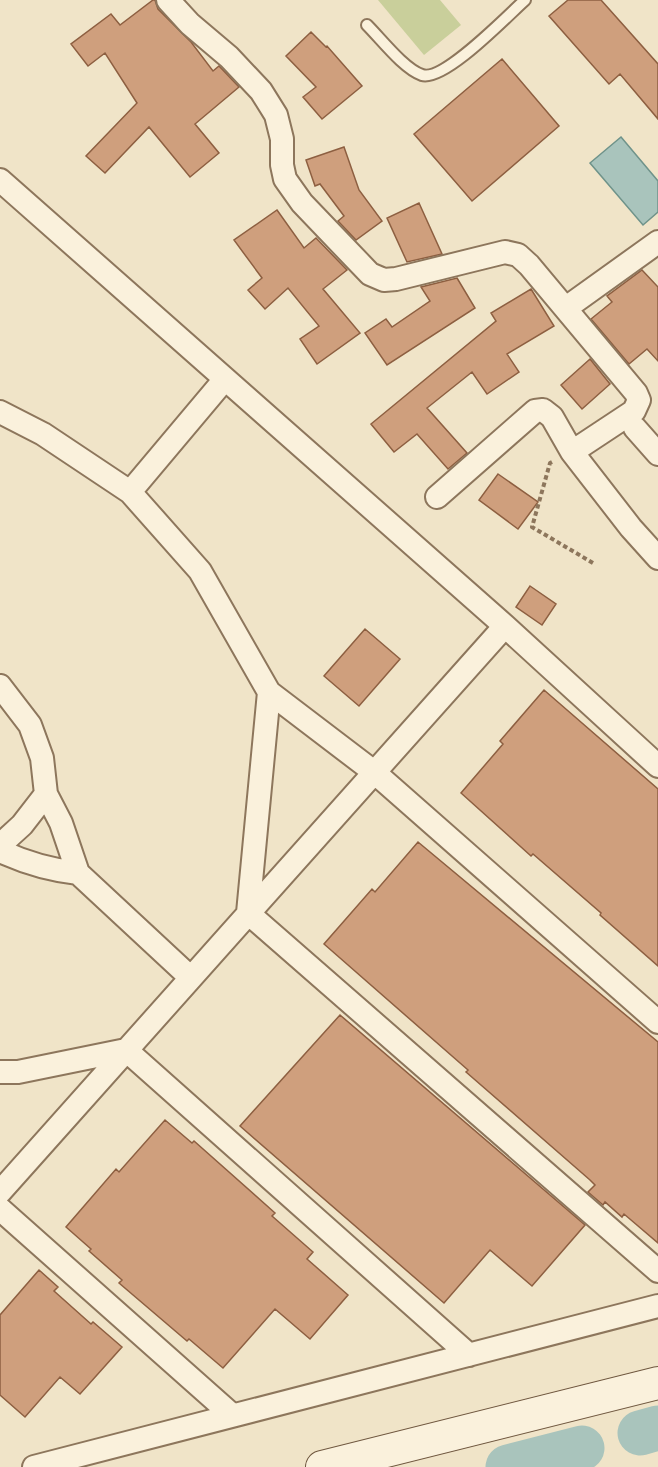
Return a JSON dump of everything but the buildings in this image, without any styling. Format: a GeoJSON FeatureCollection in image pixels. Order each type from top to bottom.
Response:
{"type":"FeatureCollection","features":[{"type":"Feature","properties":{"kind":"street"},"geometry":{"type":"LineString","coordinates":[[168,0],[190,24],[229,57],[261,91],[276,115],[282,139],[282,165],[285,179],[302,203],[370,274],[384,280],[396,279],[505,252],[518,255],[529,265],[636,393],[639,400],[634,411],[572,452]]}},
{"type":"Feature","properties":{"kind":"street"},"geometry":{"type":"LineString","coordinates":[[0,180],[505,626],[658,766]]}},
{"type":"Feature","properties":{"kind":"street"},"geometry":{"type":"LineString","coordinates":[[566,308],[658,242]]}},
{"type":"Feature","properties":{"kind":"street"},"geometry":{"type":"LineString","coordinates":[[130,492],[225,379]]}},
{"type":"Feature","properties":{"kind":"street"},"geometry":{"type":"LineString","coordinates":[[437,497],[535,411],[543,410],[552,417],[572,452],[631,528],[658,558]]}},
{"type":"Feature","properties":{"kind":"street"},"geometry":{"type":"LineString","coordinates":[[0,412],[42,434],[130,492],[200,571],[269,692],[374,772],[658,1022]]}},
{"type":"Feature","properties":{"kind":"street"},"geometry":{"type":"LineString","coordinates":[[635,428],[658,454]]}},
{"type":"Feature","properties":{"kind":"street"},"geometry":{"type":"LineString","coordinates":[[0,1192],[505,626]]}},
{"type":"Feature","properties":{"kind":"street"},"geometry":{"type":"LineString","coordinates":[[0,686],[30,724],[42,758],[46,794],[61,823],[78,873],[191,978]]}},
{"type":"Feature","properties":{"kind":"street"},"geometry":{"type":"LineString","coordinates":[[248,913],[269,692]]}},
{"type":"Feature","properties":{"kind":"street"},"geometry":{"type":"LineString","coordinates":[[0,845],[22,825],[46,794]]}},
{"type":"Feature","properties":{"kind":"street"},"geometry":{"type":"LineString","coordinates":[[0,851],[23,862],[50,870],[78,873]]}},
{"type":"Feature","properties":{"kind":"street"},"geometry":{"type":"LineString","coordinates":[[248,913],[658,1271]]}},
{"type":"Feature","properties":{"kind":"street"},"geometry":{"type":"LineString","coordinates":[[0,1072],[18,1072],[126,1050]]}},
{"type":"Feature","properties":{"kind":"street"},"geometry":{"type":"LineString","coordinates":[[126,1050],[468,1355]]}},
{"type":"Feature","properties":{"kind":"street"},"geometry":{"type":"LineString","coordinates":[[0,1209],[232,1415]]}},
{"type":"Feature","properties":{"kind":"street"},"geometry":{"type":"LineString","coordinates":[[34,1467],[658,1306]]}},
{"type":"Feature","properties":{"kind":"street"},"geometry":{"type":"LineString","coordinates":[[322,1467],[658,1383]]}},
{"type":"Feature","properties":{"kind":"lane"},"geometry":{"type":"LineString","coordinates":[[367,25],[411,69],[422,75],[432,76],[454,63],[525,0]]}},
{"type":"Feature","properties":{"kind":"path"},"geometry":{"type":"LineString","coordinates":[[572,452],[550,463],[532,527],[593,563]]}},
{"type":"Feature","properties":{"kind":"green space"},"geometry":{"type":"Polygon","coordinates":[[[378,0],[440,0],[461,25],[424,55],[378,0]]]}},
{"type":"Feature","properties":{"kind":"water"},"geometry":{"type":"Polygon","coordinates":[[[621,137],[658,181],[658,212],[643,225],[590,163],[621,137]]]}},
{"type":"Feature","properties":{"kind":"waterway"},"geometry":{"type":"LineString","coordinates":[[640,1433],[658,1428]]}},
{"type":"Feature","properties":{"kind":"waterway"},"geometry":{"type":"LineString","coordinates":[[508,1467],[582,1448]]}}]}
